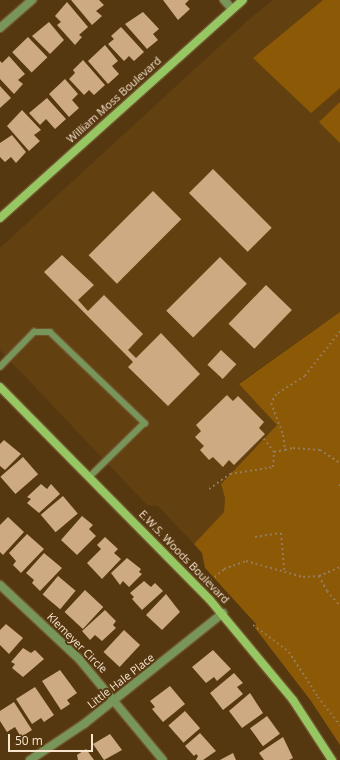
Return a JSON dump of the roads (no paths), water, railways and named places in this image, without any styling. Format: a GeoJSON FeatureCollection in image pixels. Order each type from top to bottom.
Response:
{"type":"FeatureCollection","features":[{"type":"Feature","properties":{"kind":"street"},"geometry":{"type":"LineString","coordinates":[[224,0],[232,9]]}},
{"type":"Feature","properties":{"kind":"street","name":"William Moss Boulevard"},"geometry":{"type":"LineString","coordinates":[[0,218],[243,0]]}},
{"type":"Feature","properties":{"kind":"street"},"geometry":{"type":"LineString","coordinates":[[0,28],[29,1]]}},
{"type":"Feature","properties":{"kind":"street","name":"E.W.S. Woods Boulevard"},"geometry":{"type":"LineString","coordinates":[[0,387],[223,613],[293,700],[332,760]]}},
{"type":"Feature","properties":{"kind":"street","name":"Klemeyer Circle"},"geometry":{"type":"LineString","coordinates":[[0,584],[79,659],[115,700],[163,760]]}},
{"type":"Feature","properties":{"kind":"street","name":"Little Hale Place"},"geometry":{"type":"LineString","coordinates":[[30,760],[115,700],[223,613]]}},
{"type":"Feature","properties":{"kind":"lane"},"geometry":{"type":"LineString","coordinates":[[0,367],[34,332],[50,332],[145,423],[90,477]]}}]}
